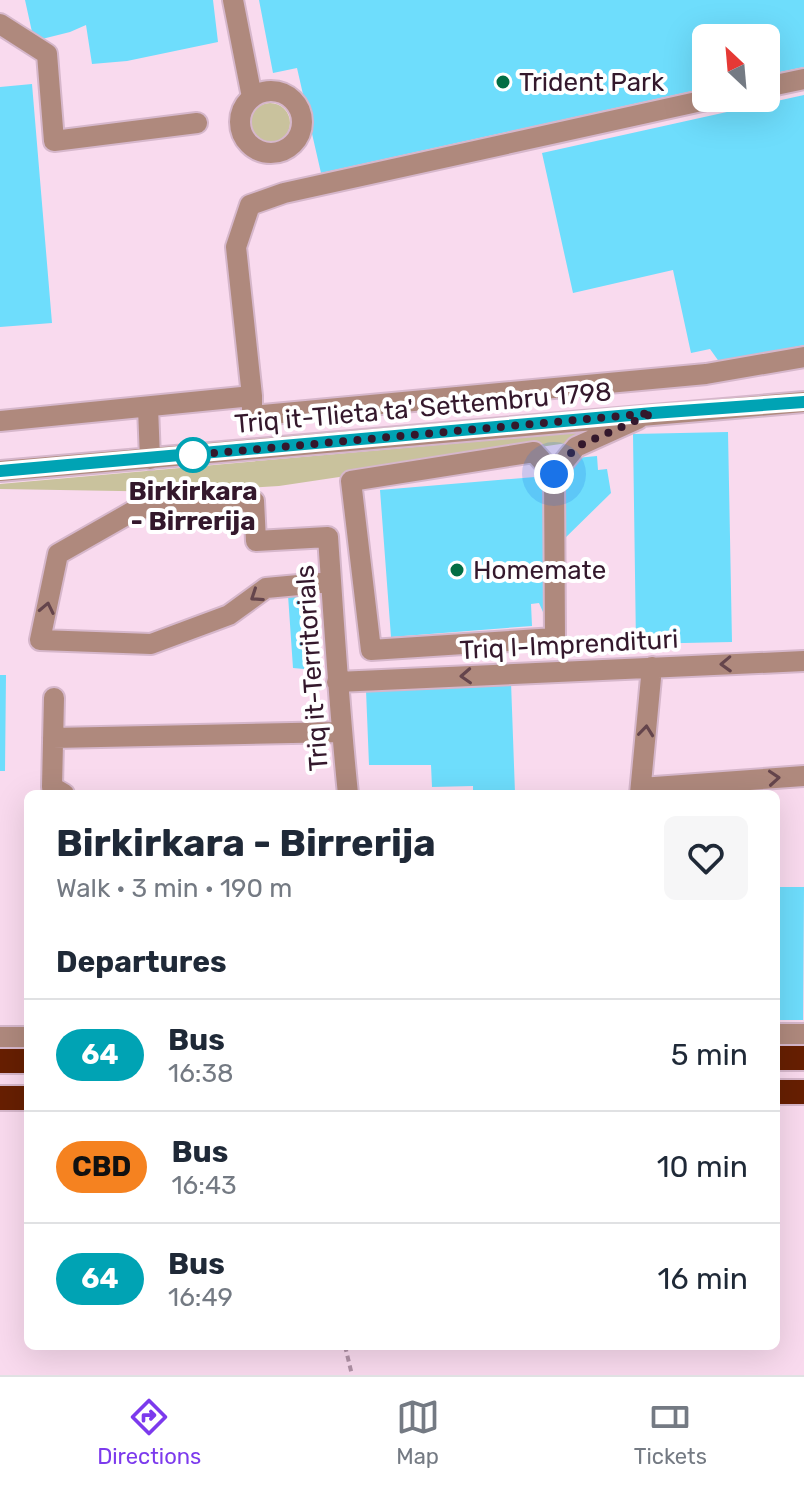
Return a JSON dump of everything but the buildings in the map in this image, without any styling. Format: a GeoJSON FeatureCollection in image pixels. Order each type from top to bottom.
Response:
{"type":"FeatureCollection","features":[{"type":"Feature","properties":{"kind":"highway"},"geometry":{"type":"LineString","coordinates":[[780,1058],[804,1058]]}},
{"type":"Feature","properties":{"kind":"highway"},"geometry":{"type":"LineString","coordinates":[[0,1061],[24,1061]]}},
{"type":"Feature","properties":{"kind":"highway"},"geometry":{"type":"LineString","coordinates":[[780,1092],[804,1092]]}},
{"type":"Feature","properties":{"kind":"highway"},"geometry":{"type":"LineString","coordinates":[[0,1098],[24,1098]]}},
{"type":"Feature","properties":{"kind":"street"},"geometry":{"type":"LineString","coordinates":[[233,0],[252,97],[241,114],[240,125],[249,144],[267,153],[304,143],[304,114],[297,106],[283,94],[263,92],[252,97]]}},
{"type":"Feature","properties":{"kind":"street"},"geometry":{"type":"LineString","coordinates":[[0,24],[47,54],[54,141],[197,123]]}},
{"type":"Feature","properties":{"kind":"street"},"geometry":{"type":"LineString","coordinates":[[780,84],[804,79]]}},
{"type":"Feature","properties":{"kind":"street"},"geometry":{"type":"LineString","coordinates":[[692,103],[284,193],[250,205],[236,247],[252,416],[706,374],[804,357]]}},
{"type":"Feature","properties":{"kind":"street"},"geometry":{"type":"LineString","coordinates":[[0,421],[252,396]]}},
{"type":"Feature","properties":{"kind":"street","name":"Triq it-Tlieta ta' Settembru 1798"},"geometry":{"type":"LineString","coordinates":[[0,471],[804,402]]}},
{"type":"Feature","properties":{"kind":"street"},"geometry":{"type":"LineString","coordinates":[[148,407],[150,459]]}},
{"type":"Feature","properties":{"kind":"street"},"geometry":{"type":"LineString","coordinates":[[335,653],[555,638],[554,474],[576,447],[653,413]]}},
{"type":"Feature","properties":{"kind":"street"},"geometry":{"type":"LineString","coordinates":[[371,650],[351,481],[534,452],[554,474]]}},
{"type":"Feature","properties":{"kind":"street","name":"Triq it-Territorials"},"geometry":{"type":"LineString","coordinates":[[331,582],[266,588],[229,615],[151,644],[40,640],[58,554],[137,509],[254,501],[256,541],[328,537],[348,790]]}},
{"type":"Feature","properties":{"kind":"street","name":"Triq l-Imprendituri"},"geometry":{"type":"LineString","coordinates":[[337,682],[804,661]]}},
{"type":"Feature","properties":{"kind":"street"},"geometry":{"type":"LineString","coordinates":[[640,790],[652,667]]}},
{"type":"Feature","properties":{"kind":"street"},"geometry":{"type":"LineString","coordinates":[[54,698],[52,787],[57,790]]}},
{"type":"Feature","properties":{"kind":"street"},"geometry":{"type":"LineString","coordinates":[[53,738],[342,732]]}},
{"type":"Feature","properties":{"kind":"street"},"geometry":{"type":"LineString","coordinates":[[651,790],[804,776]]}},
{"type":"Feature","properties":{"kind":"street"},"geometry":{"type":"LineString","coordinates":[[780,1034],[804,1034]]}},
{"type":"Feature","properties":{"kind":"street"},"geometry":{"type":"LineString","coordinates":[[0,1037],[24,1037]]}},
{"type":"Feature","properties":{"kind":"path"},"geometry":{"type":"LineString","coordinates":[[346,1350],[352,1375]]}},
{"type":"Feature","properties":{"kind":"shaded area"},"geometry":{"type":"Polygon","coordinates":[[[270,103],[284,109],[290,123],[284,137],[270,143],[256,137],[250,123],[256,109],[270,103]]]}},
{"type":"Feature","properties":{"kind":"shaded area"},"geometry":{"type":"Polygon","coordinates":[[[594,431],[574,442],[279,486],[179,492],[0,489],[0,484],[594,431]]]}},
{"type":"Feature","properties":{"kind":"bus line","name":"64"},"geometry":{"type":"LineString","coordinates":[[0,471],[804,402]]}},
{"type":"Feature","properties":{"kind":"place","name":"Trident Park"},"geometry":{"type":"Point","coordinates":[503,82]}},
{"type":"Feature","properties":{"kind":"place","name":"Birkirkara - Birrerija"},"geometry":{"type":"Point","coordinates":[193,455]}},
{"type":"Feature","properties":{"kind":"place","name":"Homemate"},"geometry":{"type":"Point","coordinates":[457,570]}},
{"type":"Feature","properties":{"kind":"route"},"geometry":{"type":"LineString","coordinates":[[193,455],[182,456],[653,413],[576,447],[554,474]]}}]}
